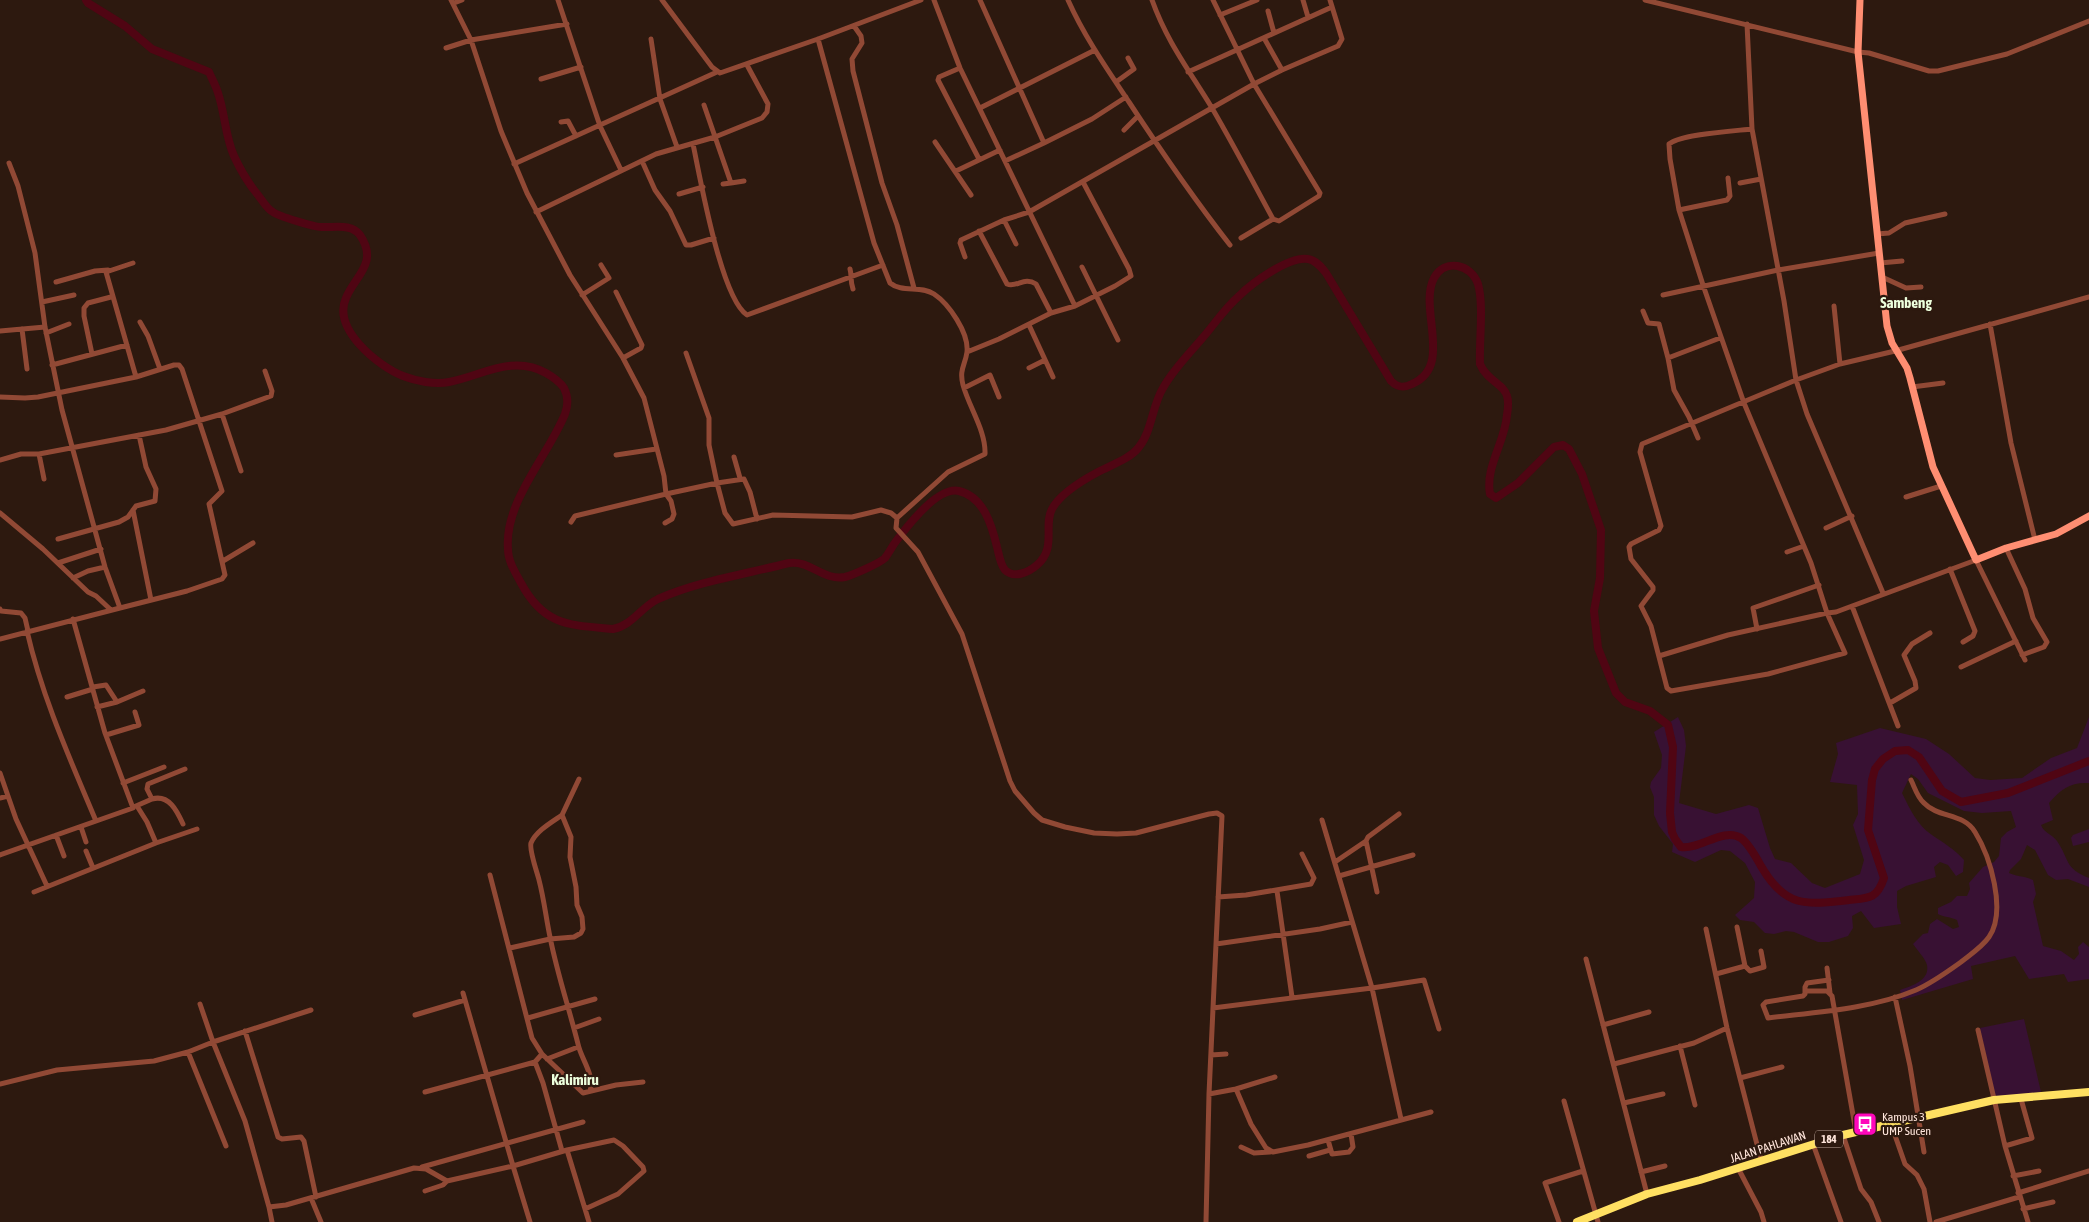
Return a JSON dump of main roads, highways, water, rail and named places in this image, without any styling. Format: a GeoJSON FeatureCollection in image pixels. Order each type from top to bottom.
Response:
{"type":"FeatureCollection","features":[{"type":"Feature","properties":{"kind":"main road","name":"JALAN PAHLAWAN"},"geometry":{"type":"LineString","coordinates":[[1577,1222],[1647,1194],[1843,1135],[1994,1100],[2089,1092]]}},
{"type":"Feature","properties":{"kind":"waterway"},"geometry":{"type":"LineString","coordinates":[[86,0],[125,26],[152,49],[209,72],[220,101],[234,156],[248,181],[271,211],[289,219],[317,227],[347,227],[360,235],[365,245],[366,261],[364,269],[346,298],[343,310],[345,322],[351,334],[370,355],[403,376],[426,382],[449,382],[497,368],[521,366],[534,368],[546,373],[562,386],[567,398],[565,414],[520,497],[509,531],[508,549],[512,566],[530,597],[539,608],[559,621],[613,629],[626,624],[658,599],[706,583],[789,563],[804,564],[830,576],[849,576],[885,558],[899,537],[922,510],[941,495],[950,491],[968,494],[975,499],[986,513],[1003,568],[1013,574],[1026,572],[1037,565],[1047,551],[1050,516],[1052,509],[1060,498],[1079,483],[1126,458],[1139,447],[1147,434],[1159,395],[1172,374],[1230,305],[1262,278],[1281,266],[1300,259],[1308,259],[1316,263],[1326,273],[1391,381],[1396,385],[1404,387],[1424,376],[1431,364],[1433,336],[1430,291],[1434,278],[1445,268],[1458,266],[1470,272],[1478,284],[1481,312],[1480,364],[1483,370],[1502,388],[1508,401],[1503,435],[1490,474],[1490,494],[1496,498],[1518,483],[1554,447],[1563,445],[1569,449],[1582,474],[1601,530],[1600,578],[1594,611],[1598,648],[1616,693],[1625,702],[1650,711],[1668,725],[1673,747],[1670,813],[1672,832],[1681,847],[1688,847],[1719,837],[1734,835],[1741,838],[1747,844],[1770,880],[1788,897],[1809,903],[1867,898],[1875,894],[1884,878],[1868,830],[1872,780],[1875,769],[1883,759],[1895,751],[1908,750],[1919,757],[1942,791],[1961,802],[2008,793],[2089,761]]}},
{"type":"Feature","properties":{"kind":"place","name":"Kampus 3 UMP Sucen"},"geometry":{"type":"Point","coordinates":[1865,1124]}},
{"type":"Feature","properties":{"kind":"district","name":"Sambeng"},"geometry":{"type":"Point","coordinates":[1906,302]}},
{"type":"Feature","properties":{"kind":"district","name":"Kalimiru"},"geometry":{"type":"Point","coordinates":[575,1079]}}]}
